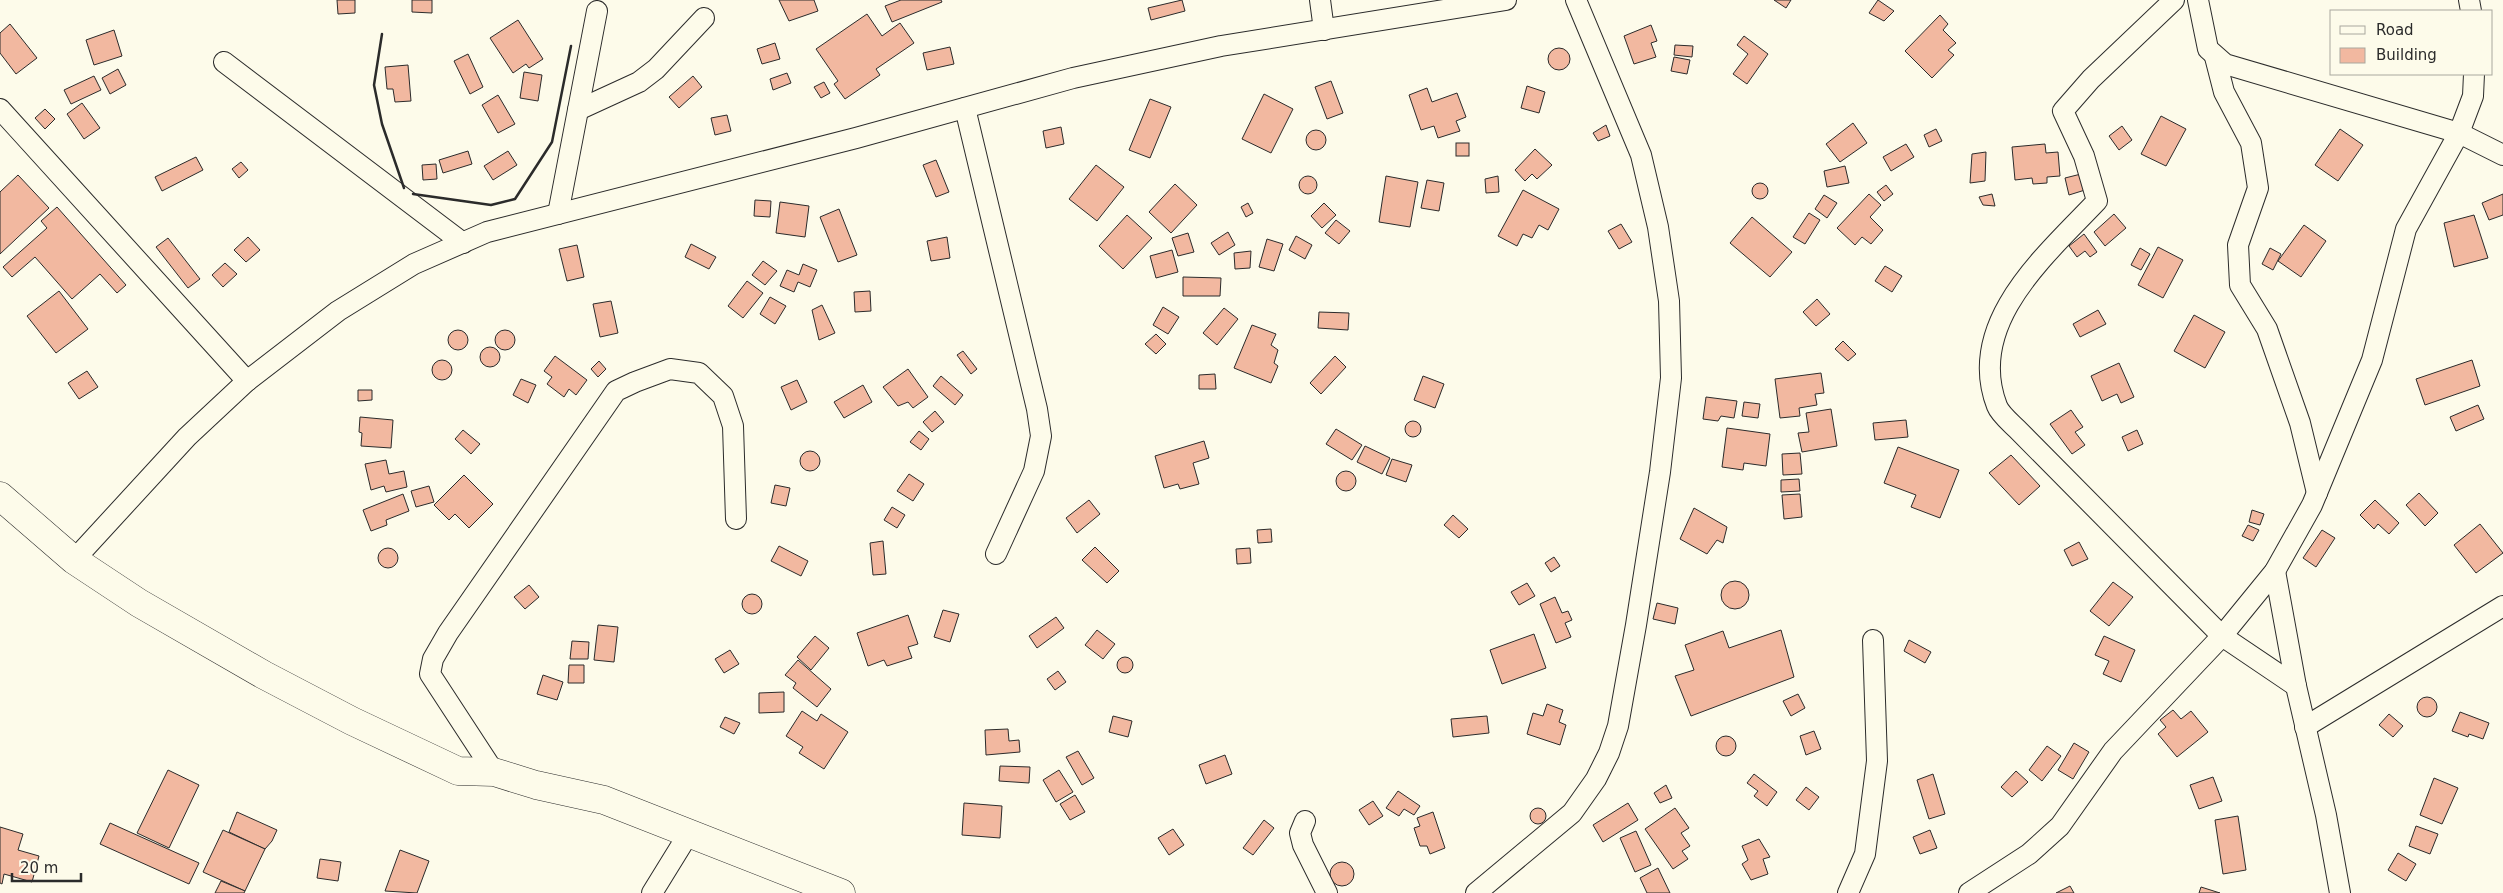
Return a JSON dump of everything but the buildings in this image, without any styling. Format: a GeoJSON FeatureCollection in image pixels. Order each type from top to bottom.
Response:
{"type":"FeatureCollection","features":[{"type":"Feature","properties":{"kind":"main road"},"geometry":{"type":"LineString","coordinates":[[0,496],[74,560],[193,636],[352,721],[458,771],[494,772],[536,785],[604,800],[841,893]]}},
{"type":"Feature","properties":{"kind":"street"},"geometry":{"type":"LineString","coordinates":[[1320,0],[1324,30]]}},
{"type":"Feature","properties":{"kind":"street"},"geometry":{"type":"LineString","coordinates":[[74,560],[187,437],[246,381],[338,311],[414,264],[487,232],[965,108],[1073,78],[1221,46],[1506,0]]}},
{"type":"Feature","properties":{"kind":"street"},"geometry":{"type":"LineString","coordinates":[[1476,893],[1572,813],[1596,778],[1609,753],[1618,726],[1636,626],[1660,472],[1671,378],[1669,301],[1658,227],[1641,155],[1576,0]]}},
{"type":"Feature","properties":{"kind":"street"},"geometry":{"type":"LineString","coordinates":[[2174,0],[2091,79],[2063,112],[2084,156],[2097,201],[2043,257],[2012,295],[1994,335],[1988,367],[1997,408],[2222,636],[2296,686]]}},
{"type":"Feature","properties":{"kind":"street"},"geometry":{"type":"LineString","coordinates":[[2198,0],[2204,38],[2208,49],[2225,64],[2459,133],[2503,155]]}},
{"type":"Feature","properties":{"kind":"street"},"geometry":{"type":"LineString","coordinates":[[558,214],[597,10]]}},
{"type":"Feature","properties":{"kind":"street"},"geometry":{"type":"LineString","coordinates":[[578,110],[639,82],[656,69],[704,18]]}},
{"type":"Feature","properties":{"kind":"street"},"geometry":{"type":"LineString","coordinates":[[2215,57],[2224,92],[2251,143],[2258,188],[2238,245],[2240,286],[2267,329],[2300,423],[2317,493]]}},
{"type":"Feature","properties":{"kind":"street"},"geometry":{"type":"LineString","coordinates":[[224,62],[463,243]]}},
{"type":"Feature","properties":{"kind":"street"},"geometry":{"type":"LineString","coordinates":[[1969,893],[2029,854],[2060,826],[2113,751],[2222,636],[2274,571],[2317,493],[2372,360],[2406,229],[2459,133],[2473,96],[2474,75]]}},
{"type":"Feature","properties":{"kind":"street"},"geometry":{"type":"LineString","coordinates":[[965,108],[1037,409],[1041,436],[1034,471],[996,554]]}},
{"type":"Feature","properties":{"kind":"street"},"geometry":{"type":"LineString","coordinates":[[0,109],[246,381]]}},
{"type":"Feature","properties":{"kind":"street"},"geometry":{"type":"LineString","coordinates":[[494,772],[430,674],[433,659],[448,633],[616,392],[635,382],[670,370],[699,373],[723,396],[734,426],[736,519]]}},
{"type":"Feature","properties":{"kind":"street"},"geometry":{"type":"LineString","coordinates":[[2274,571],[2296,686],[2326,815],[2340,893]]}},
{"type":"Feature","properties":{"kind":"street"},"geometry":{"type":"LineString","coordinates":[[2305,727],[2503,606]]}},
{"type":"Feature","properties":{"kind":"street"},"geometry":{"type":"LineString","coordinates":[[1848,893],[1865,854],[1876,761],[1873,640]]}},
{"type":"Feature","properties":{"kind":"street"},"geometry":{"type":"LineString","coordinates":[[1305,821],[1300,833],[1303,845],[1327,893]]}},
{"type":"Feature","properties":{"kind":"street"},"geometry":{"type":"LineString","coordinates":[[652,893],[689,833]]}},
{"type":"Feature","properties":{"kind":"wall"},"geometry":{"type":"LineString","coordinates":[[382,34],[374,85],[382,124],[404,188]]}},
{"type":"Feature","properties":{"kind":"wall"},"geometry":{"type":"LineString","coordinates":[[413,194],[491,205],[515,199],[552,142],[571,46]]}}]}
